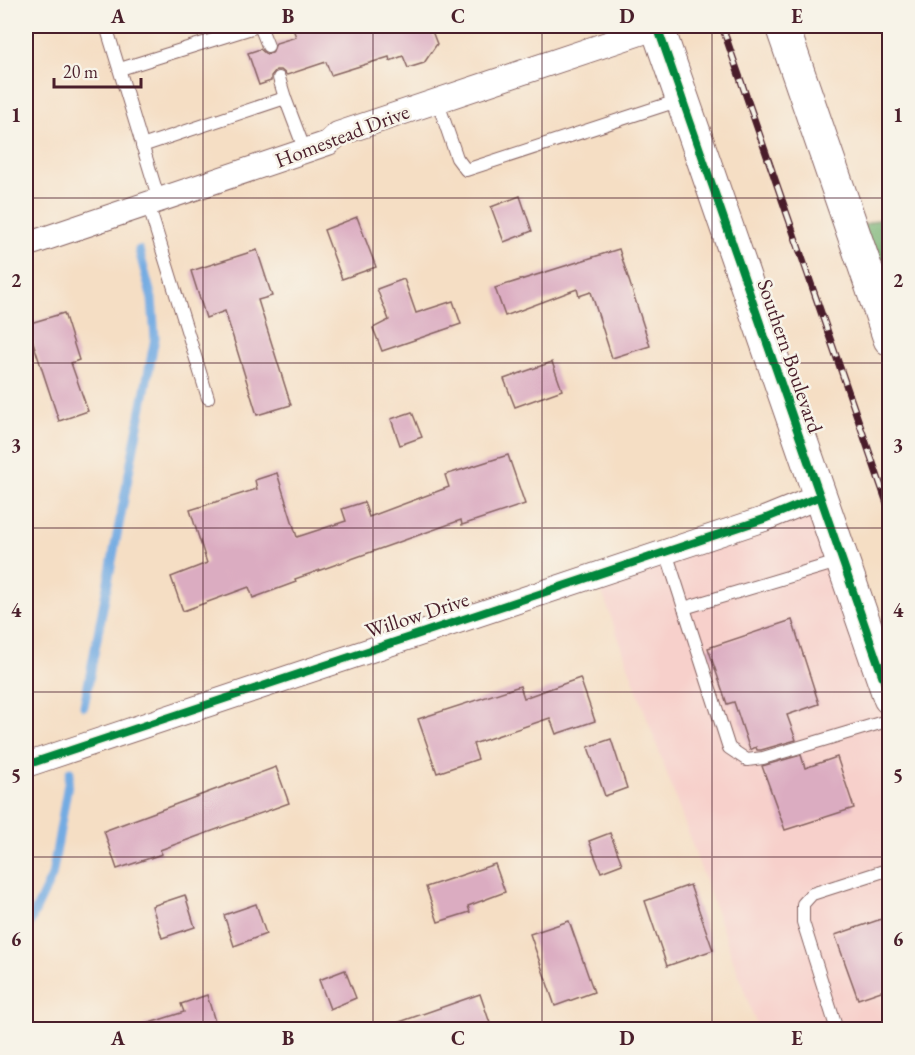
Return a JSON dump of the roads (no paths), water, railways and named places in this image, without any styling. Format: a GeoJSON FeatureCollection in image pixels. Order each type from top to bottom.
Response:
{"type":"FeatureCollection","features":[{"type":"Feature","properties":{"kind":"street","name":"Southern Boulevard"},"geometry":{"type":"LineString","coordinates":[[657,26],[818,497],[890,698]]}},
{"type":"Feature","properties":{"kind":"street","name":"Homestead Drive"},"geometry":{"type":"LineString","coordinates":[[26,245],[305,151],[328,143],[338,134],[657,26]]}},
{"type":"Feature","properties":{"kind":"street"},"geometry":{"type":"LineString","coordinates":[[782,26],[890,339]]}},
{"type":"Feature","properties":{"kind":"street","name":"Willow Drive"},"geometry":{"type":"LineString","coordinates":[[26,765],[764,519],[818,497]]}},
{"type":"Feature","properties":{"kind":"lane"},"geometry":{"type":"LineString","coordinates":[[106,26],[142,146],[153,202],[208,398]]}},
{"type":"Feature","properties":{"kind":"lane"},"geometry":{"type":"LineString","coordinates":[[120,69],[259,26],[268,46]]}},
{"type":"Feature","properties":{"kind":"lane"},"geometry":{"type":"LineString","coordinates":[[279,78],[305,151]]}},
{"type":"Feature","properties":{"kind":"lane"},"geometry":{"type":"LineString","coordinates":[[142,146],[285,98]]}},
{"type":"Feature","properties":{"kind":"lane"},"geometry":{"type":"LineString","coordinates":[[437,100],[457,158],[466,170],[683,99]]}},
{"type":"Feature","properties":{"kind":"lane"},"geometry":{"type":"LineString","coordinates":[[666,552],[729,748],[747,760],[763,758],[890,720]]}},
{"type":"Feature","properties":{"kind":"lane"},"geometry":{"type":"LineString","coordinates":[[684,608],[841,561]]}},
{"type":"Feature","properties":{"kind":"lane"},"geometry":{"type":"LineString","coordinates":[[837,1029],[803,922],[803,904],[812,894],[890,869]]}},
{"type":"Feature","properties":{"kind":"waterway"},"geometry":{"type":"LineString","coordinates":[[84,706],[155,338],[152,299],[139,250]]}},
{"type":"Feature","properties":{"kind":"waterway"},"geometry":{"type":"LineString","coordinates":[[26,931],[52,876],[70,772]]}},
{"type":"Feature","properties":{"kind":"railway"},"geometry":{"type":"LineString","coordinates":[[722,26],[890,512]]}}]}
